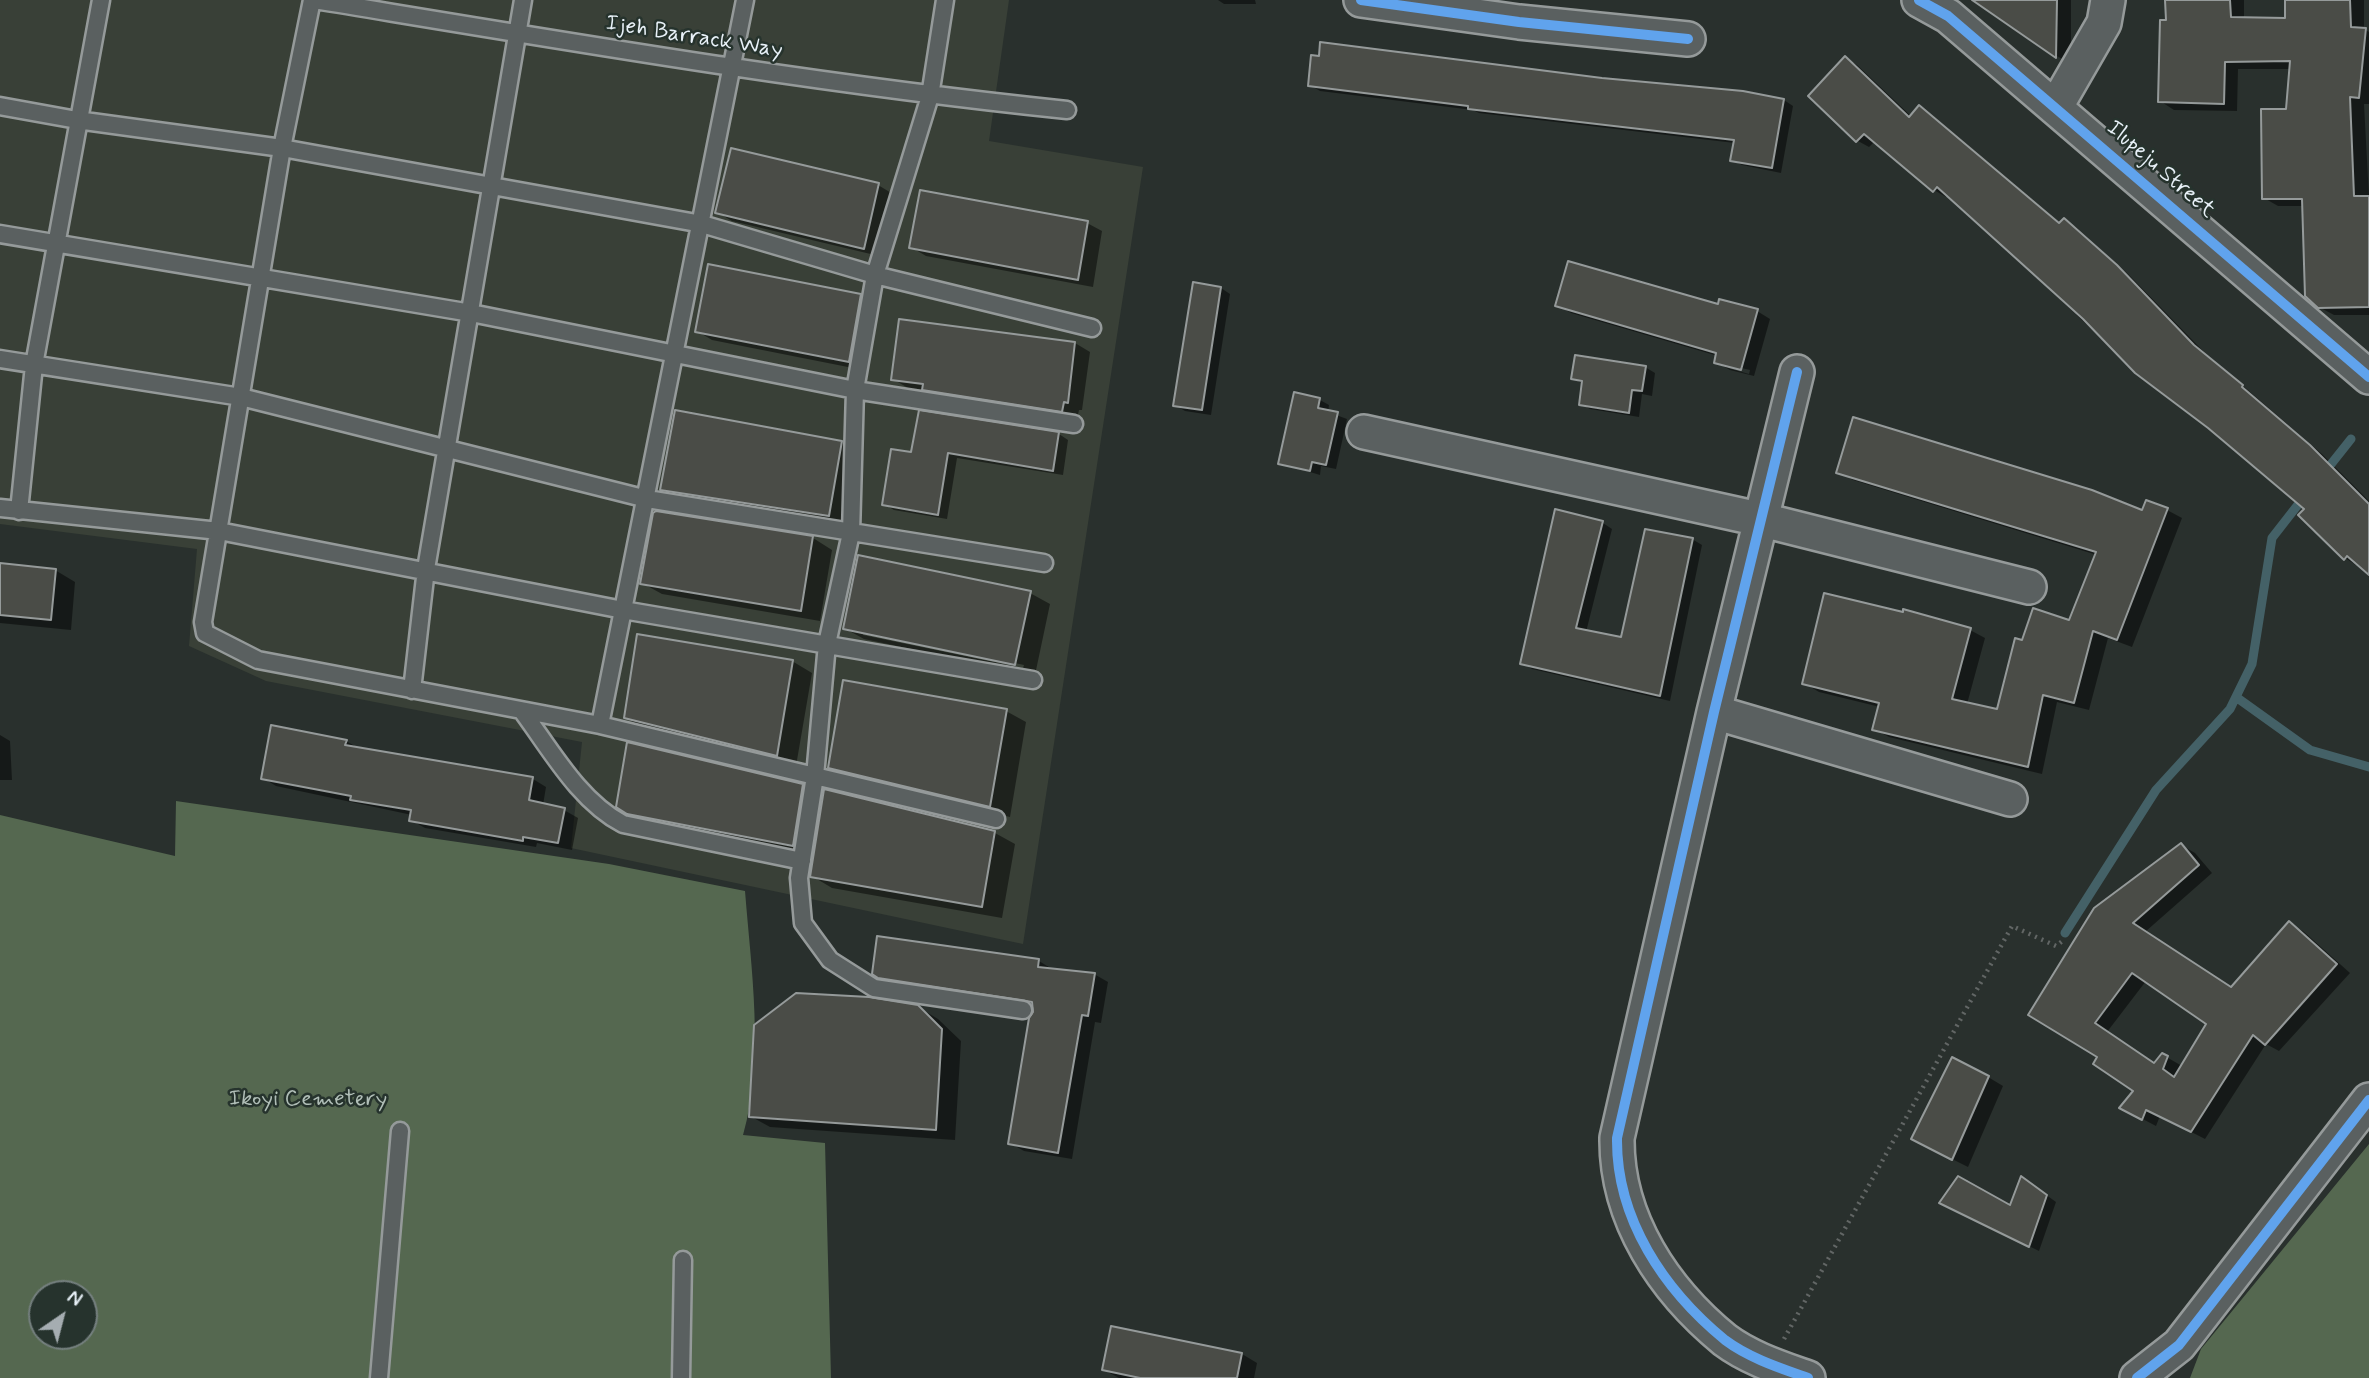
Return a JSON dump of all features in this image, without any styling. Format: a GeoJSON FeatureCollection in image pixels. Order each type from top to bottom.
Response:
{"type":"FeatureCollection","features":[{"type":"Feature","properties":{"kind":"street"},"geometry":{"type":"LineString","coordinates":[[1362,0],[1519,11],[1688,39]]}},
{"type":"Feature","properties":{"kind":"street","name":"Ilupeju Street"},"geometry":{"type":"LineString","coordinates":[[1919,0],[1948,16],[2366,367]]}},
{"type":"Feature","properties":{"kind":"street"},"geometry":{"type":"LineString","coordinates":[[2055,108],[2104,23],[2108,0]]}},
{"type":"Feature","properties":{"kind":"street"},"geometry":{"type":"LineString","coordinates":[[1797,372],[1759,519],[1617,1139],[1617,1168],[1627,1206],[1644,1245],[1671,1286],[1726,1340],[1770,1364],[1808,1378]]}},
{"type":"Feature","properties":{"kind":"street"},"geometry":{"type":"LineString","coordinates":[[1364,432],[1759,519],[2029,587]]}},
{"type":"Feature","properties":{"kind":"street"},"geometry":{"type":"LineString","coordinates":[[1714,712],[2010,799]]}},
{"type":"Feature","properties":{"kind":"street"},"geometry":{"type":"LineString","coordinates":[[2137,1378],[2179,1345],[2369,1100]]}},
{"type":"Feature","properties":{"kind":"lane"},"geometry":{"type":"LineString","coordinates":[[19,511],[34,365],[101,0]]}},
{"type":"Feature","properties":{"kind":"lane"},"geometry":{"type":"LineString","coordinates":[[314,0],[282,148],[203,622],[205,633],[257,660],[600,725],[996,818]]}},
{"type":"Feature","properties":{"kind":"lane","name":"Ijeh Barrack Way"},"geometry":{"type":"LineString","coordinates":[[314,0],[733,69],[930,96],[1067,110]]}},
{"type":"Feature","properties":{"kind":"lane"},"geometry":{"type":"LineString","coordinates":[[412,690],[426,569],[449,449],[523,0]]}},
{"type":"Feature","properties":{"kind":"lane"},"geometry":{"type":"LineString","coordinates":[[600,725],[745,0]]}},
{"type":"Feature","properties":{"kind":"lane"},"geometry":{"type":"LineString","coordinates":[[945,0],[930,96],[875,275],[855,390],[851,533],[827,644],[815,776],[799,878],[803,923],[830,960],[854,977],[874,988],[1023,1010]]}},
{"type":"Feature","properties":{"kind":"lane"},"geometry":{"type":"LineString","coordinates":[[0,106],[77,120],[282,148],[702,224],[875,275],[1093,327]]}},
{"type":"Feature","properties":{"kind":"lane"},"geometry":{"type":"LineString","coordinates":[[0,234],[471,313],[855,390],[1074,424]]}},
{"type":"Feature","properties":{"kind":"lane"},"geometry":{"type":"LineString","coordinates":[[0,359],[241,397],[647,499],[1044,563]]}},
{"type":"Feature","properties":{"kind":"lane"},"geometry":{"type":"LineString","coordinates":[[0,508],[219,531],[426,569],[623,610],[1033,680]]}},
{"type":"Feature","properties":{"kind":"lane"},"geometry":{"type":"LineString","coordinates":[[522,711],[560,763],[606,815],[623,824],[802,861]]}},
{"type":"Feature","properties":{"kind":"lane"},"geometry":{"type":"LineString","coordinates":[[379,1378],[400,1131]]}},
{"type":"Feature","properties":{"kind":"lane"},"geometry":{"type":"LineString","coordinates":[[681,1378],[682,1260]]}},
{"type":"Feature","properties":{"kind":"path"},"geometry":{"type":"LineString","coordinates":[[1770,1364],[2012,926],[2056,946],[2065,939]]}},
{"type":"Feature","properties":{"kind":"shaded area"},"geometry":{"type":"Polygon","coordinates":[[[0,0],[1009,0],[989,141],[1143,167],[1023,944],[571,848],[582,742],[266,681],[189,646],[197,549],[0,524],[0,0]]]}},
{"type":"Feature","properties":{"kind":"green space","name":"Ikoyi Cemetery"},"geometry":{"type":"Polygon","coordinates":[[[176,801],[609,864],[745,891],[755,1045],[750,1106],[743,1135],[825,1143],[831,1378],[0,1378],[0,815],[175,856],[176,801]]]}},
{"type":"Feature","properties":{"kind":"green space"},"geometry":{"type":"Polygon","coordinates":[[[2369,1144],[2369,1378],[2190,1378],[2201,1349],[2369,1144]]]}},
{"type":"Feature","properties":{"kind":"building"},"geometry":{"type":"Polygon","coordinates":[[[1972,0],[2057,0],[2056,58],[1972,0]]]}},
{"type":"Feature","properties":{"kind":"building"},"geometry":{"type":"Polygon","coordinates":[[[2165,0],[2230,0],[2231,17],[2285,18],[2285,0],[2350,0],[2351,27],[2366,28],[2359,98],[2350,97],[2354,196],[2369,196],[2369,307],[2318,308],[2305,296],[2302,199],[2262,199],[2261,109],[2286,109],[2290,61],[2225,62],[2224,104],[2158,102],[2160,20],[2166,20],[2165,0]]]}},
{"type":"Feature","properties":{"kind":"building"},"geometry":{"type":"Polygon","coordinates":[[[1320,42],[1602,78],[1743,91],[1784,99],[1772,168],[1730,161],[1734,140],[1468,109],[1468,106],[1308,86],[1311,55],[1319,56],[1320,42]]]}},
{"type":"Feature","properties":{"kind":"building"},"geometry":{"type":"Polygon","coordinates":[[[1845,56],[1909,117],[1919,105],[2059,223],[2064,218],[2117,265],[2194,345],[2310,445],[2369,504],[2369,575],[2347,556],[2344,560],[2298,515],[2304,509],[2208,428],[2135,373],[2083,319],[1937,187],[1933,192],[1864,134],[1856,142],[1808,96],[1845,56]]]}},
{"type":"Feature","properties":{"kind":"building"},"geometry":{"type":"Polygon","coordinates":[[[731,148],[879,183],[864,249],[715,213],[731,148]]]}},
{"type":"Feature","properties":{"kind":"building"},"geometry":{"type":"Polygon","coordinates":[[[920,190],[1088,221],[1078,280],[909,248],[920,190]]]}},
{"type":"Feature","properties":{"kind":"building"},"geometry":{"type":"Polygon","coordinates":[[[1568,261],[1718,304],[1719,299],[1758,309],[1741,370],[1714,363],[1716,353],[1555,306],[1568,261]]]}},
{"type":"Feature","properties":{"kind":"building"},"geometry":{"type":"Polygon","coordinates":[[[708,264],[861,294],[849,362],[695,332],[708,264]]]}},
{"type":"Feature","properties":{"kind":"building"},"geometry":{"type":"Polygon","coordinates":[[[1193,282],[1221,287],[1202,410],[1173,406],[1193,282]]]}},
{"type":"Feature","properties":{"kind":"building"},"geometry":{"type":"Polygon","coordinates":[[[899,319],[1075,342],[1068,403],[1064,402],[1062,412],[922,390],[923,384],[891,380],[899,319]]]}},
{"type":"Feature","properties":{"kind":"building"},"geometry":{"type":"Polygon","coordinates":[[[1575,355],[1646,366],[1642,391],[1632,390],[1629,413],[1579,405],[1582,381],[1571,379],[1575,355]]]}},
{"type":"Feature","properties":{"kind":"building"},"geometry":{"type":"Polygon","coordinates":[[[1294,392],[1320,398],[1318,408],[1338,412],[1326,465],[1312,462],[1310,471],[1278,464],[1294,392]]]}},
{"type":"Feature","properties":{"kind":"building"},"geometry":{"type":"Polygon","coordinates":[[[675,410],[842,441],[829,516],[660,490],[675,410]]]}},
{"type":"Feature","properties":{"kind":"building"},"geometry":{"type":"Polygon","coordinates":[[[919,410],[1059,432],[1053,471],[948,453],[938,515],[882,505],[891,449],[911,452],[919,410]]]}},
{"type":"Feature","properties":{"kind":"building"},"geometry":{"type":"Polygon","coordinates":[[[1853,417],[2092,490],[2142,510],[2146,500],[2168,508],[2117,640],[2093,631],[2074,703],[2043,695],[2028,767],[1872,730],[1879,703],[1802,684],[1824,593],[1903,612],[1903,609],[1971,628],[1952,699],[1997,709],[2015,638],[2022,640],[2033,608],[2069,620],[2096,552],[1836,473],[1853,417]]]}},
{"type":"Feature","properties":{"kind":"building"},"geometry":{"type":"Polygon","coordinates":[[[1555,509],[1603,521],[1576,628],[1621,637],[1645,529],[1693,538],[1660,696],[1520,664],[1555,509]]]}},
{"type":"Feature","properties":{"kind":"building"},"geometry":{"type":"Polygon","coordinates":[[[656,511],[813,536],[801,611],[640,584],[653,513],[656,511]]]}},
{"type":"Feature","properties":{"kind":"building"},"geometry":{"type":"Polygon","coordinates":[[[858,555],[1031,591],[1015,665],[843,629],[858,555]]]}},
{"type":"Feature","properties":{"kind":"building"},"geometry":{"type":"Polygon","coordinates":[[[0,563],[56,569],[51,620],[0,615],[0,563]]]}},
{"type":"Feature","properties":{"kind":"building"},"geometry":{"type":"Polygon","coordinates":[[[637,634],[793,660],[777,756],[624,718],[637,634]]]}},
{"type":"Feature","properties":{"kind":"building"},"geometry":{"type":"Polygon","coordinates":[[[843,680],[1007,709],[990,807],[828,768],[843,680]]]}},
{"type":"Feature","properties":{"kind":"building"},"geometry":{"type":"Polygon","coordinates":[[[271,725],[347,740],[345,745],[533,777],[529,800],[565,808],[558,843],[523,837],[523,841],[409,821],[411,810],[350,800],[351,796],[261,779],[271,725]]]}},
{"type":"Feature","properties":{"kind":"building"},"geometry":{"type":"Polygon","coordinates":[[[627,742],[803,784],[793,846],[627,814],[616,807],[627,742]]]}},
{"type":"Feature","properties":{"kind":"building"},"geometry":{"type":"Polygon","coordinates":[[[824,789],[995,831],[982,907],[810,877],[824,789]]]}},
{"type":"Feature","properties":{"kind":"building"},"geometry":{"type":"Polygon","coordinates":[[[2181,843],[2199,865],[2133,923],[2231,987],[2289,921],[2337,964],[2265,1045],[2253,1035],[2191,1132],[2146,1110],[2142,1120],[2119,1108],[2133,1091],[2093,1064],[2097,1057],[2028,1015],[2094,908],[2181,843]],[[2132,973],[2095,1023],[2154,1063],[2162,1053],[2168,1056],[2163,1069],[2174,1077],[2206,1024],[2132,973]]]}},
{"type":"Feature","properties":{"kind":"building"},"geometry":{"type":"Polygon","coordinates":[[[877,936],[1039,959],[1038,967],[1095,973],[1088,1016],[1082,1015],[1058,1153],[1008,1144],[1029,1018],[1033,1012],[1032,1002],[878,978],[872,974],[877,936]]]}},
{"type":"Feature","properties":{"kind":"building"},"geometry":{"type":"Polygon","coordinates":[[[796,993],[869,997],[918,1005],[942,1029],[936,1130],[749,1117],[754,1025],[796,993]]]}},
{"type":"Feature","properties":{"kind":"building"},"geometry":{"type":"Polygon","coordinates":[[[1952,1057],[1989,1076],[1952,1160],[1911,1139],[1952,1057]]]}},
{"type":"Feature","properties":{"kind":"building"},"geometry":{"type":"Polygon","coordinates":[[[1958,1176],[2010,1205],[2021,1176],[2047,1195],[2029,1247],[1939,1203],[1958,1176]]]}},
{"type":"Feature","properties":{"kind":"building"},"geometry":{"type":"Polygon","coordinates":[[[1111,1326],[1242,1353],[1237,1378],[1140,1378],[1102,1370],[1111,1326]]]}},
{"type":"Feature","properties":{"kind":"waterway"},"geometry":{"type":"LineString","coordinates":[[2324,473],[2351,439]]}},
{"type":"Feature","properties":{"kind":"waterway"},"geometry":{"type":"LineString","coordinates":[[2065,933],[2156,790],[2230,709],[2252,664],[2272,538],[2304,497]]}},
{"type":"Feature","properties":{"kind":"waterway"},"geometry":{"type":"LineString","coordinates":[[2236,697],[2310,750],[2369,767]]}},
{"type":"Feature","properties":{"kind":"cycle path"},"geometry":{"type":"LineString","coordinates":[[1361,0],[1519,22],[1688,39]]}},
{"type":"Feature","properties":{"kind":"cycle path"},"geometry":{"type":"LineString","coordinates":[[1919,0],[1948,16],[2369,377]]}},
{"type":"Feature","properties":{"kind":"cycle path"},"geometry":{"type":"LineString","coordinates":[[1797,372],[1714,712],[1617,1138],[1625,1197],[1635,1224],[1648,1251],[1682,1299],[1734,1346],[1765,1362],[1808,1378]]}},
{"type":"Feature","properties":{"kind":"cycle path"},"geometry":{"type":"LineString","coordinates":[[2137,1378],[2179,1345],[2369,1100]]}}]}
